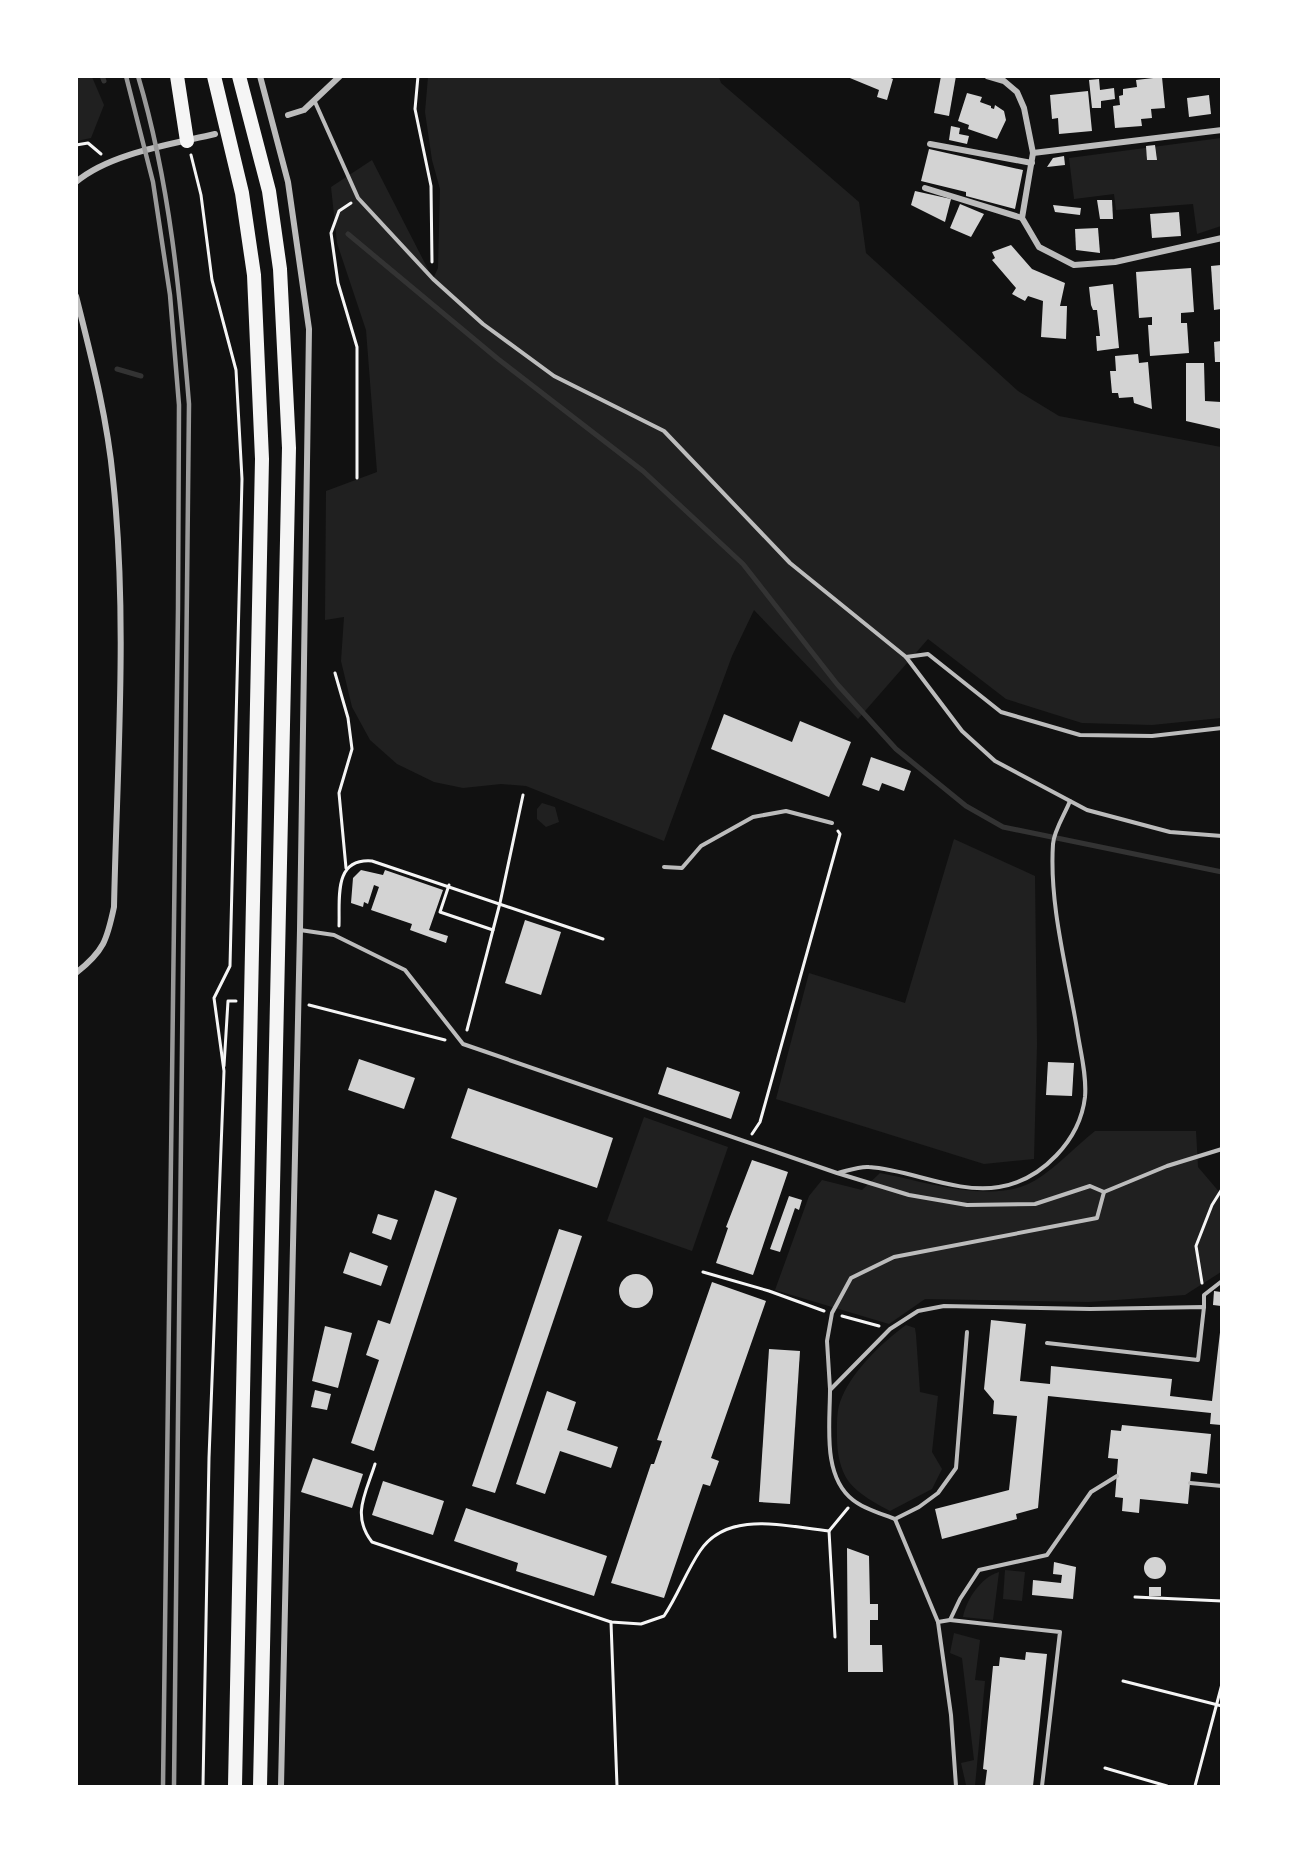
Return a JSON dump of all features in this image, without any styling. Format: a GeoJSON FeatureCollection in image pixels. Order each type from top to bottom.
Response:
{"type":"FeatureCollection","features":[{"type":"Feature","properties":{"kind":"highway"},"geometry":{"type":"LineString","coordinates":[[177,76],[188,141]]}},
{"type":"Feature","properties":{"kind":"highway"},"geometry":{"type":"LineString","coordinates":[[214,76],[242,193],[254,276],[262,459],[235,1786]]}},
{"type":"Feature","properties":{"kind":"highway"},"geometry":{"type":"LineString","coordinates":[[239,76],[269,191],[280,269],[289,448],[260,1786]]}},
{"type":"Feature","properties":{"kind":"street"},"geometry":{"type":"LineString","coordinates":[[260,76],[288,182],[309,329],[300,930],[281,1786]]}},
{"type":"Feature","properties":{"kind":"street"},"geometry":{"type":"LineString","coordinates":[[288,115],[304,110],[315,102],[339,76]]}},
{"type":"Feature","properties":{"kind":"street"},"geometry":{"type":"LineString","coordinates":[[987,76],[1004,81],[1017,92],[1024,108],[1033,153],[1022,218]]}},
{"type":"Feature","properties":{"kind":"street"},"geometry":{"type":"LineString","coordinates":[[1033,153],[1221,130]]}},
{"type":"Feature","properties":{"kind":"street"},"geometry":{"type":"LineString","coordinates":[[76,182],[91,171],[136,154],[215,134]]}},
{"type":"Feature","properties":{"kind":"street"},"geometry":{"type":"LineString","coordinates":[[930,144],[1032,163]]}},
{"type":"Feature","properties":{"kind":"street"},"geometry":{"type":"LineString","coordinates":[[925,188],[1022,218],[1040,247],[1074,265],[1115,262],[1221,238]]}},
{"type":"Feature","properties":{"kind":"street"},"geometry":{"type":"LineString","coordinates":[[76,296],[105,417],[113,479],[120,648],[114,907],[107,939],[97,957],[76,973]]}},
{"type":"Feature","properties":{"kind":"lane"},"geometry":{"type":"LineString","coordinates":[[315,102],[358,198],[433,279],[483,324],[554,376],[664,431],[790,563],[906,657],[962,731],[995,761],[1087,810],[1170,832],[1221,836]]}},
{"type":"Feature","properties":{"kind":"lane"},"geometry":{"type":"LineString","coordinates":[[906,657],[928,654],[1000,712],[1080,735],[1152,736],[1221,728]]}},
{"type":"Feature","properties":{"kind":"lane"},"geometry":{"type":"LineString","coordinates":[[837,1173],[867,1167],[972,1187],[999,1187],[1024,1180],[1046,1166],[1067,1140],[1079,1120],[1085,1096],[1083,1065],[1053,886],[1053,841],[1070,801]]}},
{"type":"Feature","properties":{"kind":"lane"},"geometry":{"type":"LineString","coordinates":[[664,867],[682,868],[701,846],[753,818],[786,811],[832,823]]}},
{"type":"Feature","properties":{"kind":"lane"},"geometry":{"type":"LineString","coordinates":[[300,930],[339,937],[405,970],[463,1044],[746,1143],[909,1195],[967,1205],[1035,1204],[1090,1186],[1104,1192],[1167,1166],[1221,1149]]}},
{"type":"Feature","properties":{"kind":"lane"},"geometry":{"type":"LineString","coordinates":[[956,1786],[951,1715],[938,1622],[895,1519],[854,1501],[842,1488],[830,1457],[827,1341],[832,1313],[851,1278],[894,1257],[1097,1218],[1104,1192]]}},
{"type":"Feature","properties":{"kind":"lane"},"geometry":{"type":"LineString","coordinates":[[1047,1343],[1198,1360],[1204,1295],[1221,1281]]}},
{"type":"Feature","properties":{"kind":"lane"},"geometry":{"type":"LineString","coordinates":[[830,1390],[890,1329],[918,1311],[944,1306],[1204,1307]]}},
{"type":"Feature","properties":{"kind":"lane"},"geometry":{"type":"LineString","coordinates":[[895,1519],[919,1507],[938,1493],[956,1468],[967,1332]]}},
{"type":"Feature","properties":{"kind":"lane"},"geometry":{"type":"LineString","coordinates":[[950,1620],[960,1599],[979,1570],[1047,1555],[1091,1492],[1117,1476]]}},
{"type":"Feature","properties":{"kind":"lane"},"geometry":{"type":"LineString","coordinates":[[1190,1483],[1221,1486]]}},
{"type":"Feature","properties":{"kind":"lane"},"geometry":{"type":"LineString","coordinates":[[938,1622],[950,1620],[1060,1632],[1042,1786]]}},
{"type":"Feature","properties":{"kind":"path"},"geometry":{"type":"LineString","coordinates":[[418,76],[415,109],[430,186],[433,279]]}},
{"type":"Feature","properties":{"kind":"path"},"geometry":{"type":"LineString","coordinates":[[188,141],[201,195],[212,280],[236,370],[242,480],[230,966],[213,998],[224,1071]]}},
{"type":"Feature","properties":{"kind":"path"},"geometry":{"type":"LineString","coordinates":[[76,146],[88,143],[112,163]]}},
{"type":"Feature","properties":{"kind":"path"},"geometry":{"type":"LineString","coordinates":[[357,478],[357,346],[338,283],[331,233],[339,211],[358,198]]}},
{"type":"Feature","properties":{"kind":"path"},"geometry":{"type":"LineString","coordinates":[[335,673],[348,718],[352,749],[339,793],[346,868],[340,891],[339,937]]}},
{"type":"Feature","properties":{"kind":"path"},"geometry":{"type":"LineString","coordinates":[[316,1005],[335,1012],[463,1044],[500,903],[523,795]]}},
{"type":"Feature","properties":{"kind":"path"},"geometry":{"type":"LineString","coordinates":[[746,1143],[760,1122],[840,834],[832,823]]}},
{"type":"Feature","properties":{"kind":"path"},"geometry":{"type":"LineString","coordinates":[[346,868],[360,860],[372,861],[449,885],[603,939]]}},
{"type":"Feature","properties":{"kind":"path"},"geometry":{"type":"LineString","coordinates":[[449,885],[440,912],[492,930]]}},
{"type":"Feature","properties":{"kind":"path"},"geometry":{"type":"LineString","coordinates":[[202,1786],[209,1458],[228,1001]]}},
{"type":"Feature","properties":{"kind":"path"},"geometry":{"type":"LineString","coordinates":[[1204,1295],[1196,1246],[1212,1205],[1221,1189]]}},
{"type":"Feature","properties":{"kind":"path"},"geometry":{"type":"LineString","coordinates":[[703,1272],[769,1291],[824,1311]]}},
{"type":"Feature","properties":{"kind":"path"},"geometry":{"type":"LineString","coordinates":[[840,1315],[890,1329]]}},
{"type":"Feature","properties":{"kind":"path"},"geometry":{"type":"LineString","coordinates":[[375,1464],[359,1514],[362,1529],[372,1542],[611,1622],[641,1624],[664,1616],[701,1549],[726,1529],[746,1523],[829,1531]]}},
{"type":"Feature","properties":{"kind":"path"},"geometry":{"type":"LineString","coordinates":[[835,1637],[829,1531],[854,1501]]}},
{"type":"Feature","properties":{"kind":"path"},"geometry":{"type":"LineString","coordinates":[[1135,1597],[1221,1601]]}},
{"type":"Feature","properties":{"kind":"path"},"geometry":{"type":"LineString","coordinates":[[611,1622],[617,1786]]}},
{"type":"Feature","properties":{"kind":"path"},"geometry":{"type":"LineString","coordinates":[[1123,1681],[1221,1706]]}},
{"type":"Feature","properties":{"kind":"path"},"geometry":{"type":"LineString","coordinates":[[1195,1786],[1221,1684]]}},
{"type":"Feature","properties":{"kind":"path"},"geometry":{"type":"LineString","coordinates":[[1105,1768],[1167,1786]]}},
{"type":"Feature","properties":{"kind":"shaded area"},"geometry":{"type":"Polygon","coordinates":[[[77,76],[92,77],[104,105],[91,138],[77,141],[77,76]]]}},
{"type":"Feature","properties":{"kind":"shaded area"},"geometry":{"type":"Polygon","coordinates":[[[428,77],[719,77],[721,83],[859,202],[866,253],[1018,391],[1059,416],[1221,447],[1221,718],[1152,725],[1082,723],[1006,699],[928,639],[858,719],[754,610],[732,656],[664,841],[526,786],[501,784],[463,788],[434,782],[397,764],[370,740],[352,707],[341,661],[344,617],[325,620],[326,491],[377,472],[366,330],[337,243],[331,187],[372,160],[433,279],[438,268],[440,189],[432,160],[425,112],[428,77]]]}},
{"type":"Feature","properties":{"kind":"shaded area"},"geometry":{"type":"Polygon","coordinates":[[[1221,138],[1221,226],[1197,234],[1193,204],[1116,210],[1114,194],[1074,199],[1069,158],[1221,138]]]}},
{"type":"Feature","properties":{"kind":"shaded area"},"geometry":{"type":"Polygon","coordinates":[[[542,803],[555,807],[559,822],[546,827],[537,819],[537,809],[542,803]]]}},
{"type":"Feature","properties":{"kind":"shaded area"},"geometry":{"type":"Polygon","coordinates":[[[954,839],[1035,876],[1037,1044],[1034,1159],[984,1164],[776,1099],[809,973],[905,1003],[954,839]]]}},
{"type":"Feature","properties":{"kind":"shaded area"},"geometry":{"type":"Polygon","coordinates":[[[644,1117],[728,1147],[692,1251],[607,1221],[644,1117]]]}},
{"type":"Feature","properties":{"kind":"shaded area"},"geometry":{"type":"Polygon","coordinates":[[[1095,1131],[1196,1131],[1198,1167],[1221,1194],[1221,1272],[1185,1295],[1089,1302],[925,1299],[889,1324],[775,1290],[809,1196],[822,1180],[862,1190],[880,1173],[973,1191],[1010,1190],[1035,1181],[1095,1131]]]}},
{"type":"Feature","properties":{"kind":"shaded area"},"geometry":{"type":"Polygon","coordinates":[[[906,1325],[915,1328],[920,1392],[938,1396],[932,1452],[942,1469],[932,1489],[890,1511],[863,1495],[846,1477],[838,1455],[837,1417],[840,1402],[847,1387],[861,1366],[906,1325]]]}},
{"type":"Feature","properties":{"kind":"shaded area"},"geometry":{"type":"Polygon","coordinates":[[[1005,1570],[1025,1572],[1022,1601],[1003,1599],[1005,1570]]]}},
{"type":"Feature","properties":{"kind":"shaded area"},"geometry":{"type":"Polygon","coordinates":[[[999,1572],[993,1620],[963,1617],[975,1590],[986,1579],[999,1572]]]}},
{"type":"Feature","properties":{"kind":"shaded area"},"geometry":{"type":"Polygon","coordinates":[[[954,1633],[980,1640],[975,1680],[985,1681],[975,1786],[966,1785],[961,1763],[974,1760],[962,1658],[950,1653],[954,1633]]]}},
{"type":"Feature","properties":{"kind":"building"},"geometry":{"type":"Polygon","coordinates":[[[845,76],[886,76],[893,79],[887,100],[877,97],[879,90],[845,76]]]}},
{"type":"Feature","properties":{"kind":"building"},"geometry":{"type":"Polygon","coordinates":[[[941,76],[956,76],[949,116],[934,113],[941,76]]]}},
{"type":"Feature","properties":{"kind":"building"},"geometry":{"type":"Polygon","coordinates":[[[1162,77],[1165,108],[1151,109],[1152,118],[1141,119],[1142,126],[1115,128],[1113,106],[1120,105],[1119,96],[1123,95],[1123,89],[1137,87],[1136,80],[1162,77]]]}},
{"type":"Feature","properties":{"kind":"building"},"geometry":{"type":"Polygon","coordinates":[[[1099,79],[1100,90],[1114,88],[1115,99],[1101,101],[1101,108],[1092,108],[1089,80],[1099,79]]]}},
{"type":"Feature","properties":{"kind":"building"},"geometry":{"type":"Polygon","coordinates":[[[1088,91],[1092,131],[1059,134],[1058,118],[1052,119],[1050,95],[1088,91]]]}},
{"type":"Feature","properties":{"kind":"building"},"geometry":{"type":"Polygon","coordinates":[[[967,93],[982,97],[980,102],[991,108],[994,109],[995,105],[1004,111],[1006,120],[997,139],[968,129],[969,125],[958,121],[967,93]]]}},
{"type":"Feature","properties":{"kind":"building"},"geometry":{"type":"Polygon","coordinates":[[[1209,95],[1211,114],[1189,117],[1187,98],[1209,95]]]}},
{"type":"Feature","properties":{"kind":"building"},"geometry":{"type":"Polygon","coordinates":[[[951,126],[960,128],[959,134],[969,136],[967,144],[949,140],[951,126]]]}},
{"type":"Feature","properties":{"kind":"building"},"geometry":{"type":"Polygon","coordinates":[[[1155,145],[1157,160],[1147,160],[1146,146],[1155,145]]]}},
{"type":"Feature","properties":{"kind":"building"},"geometry":{"type":"Polygon","coordinates":[[[929,149],[1023,170],[1015,209],[966,196],[966,192],[921,181],[929,149]]]}},
{"type":"Feature","properties":{"kind":"building"},"geometry":{"type":"Polygon","coordinates":[[[1064,156],[1065,165],[1047,167],[1053,158],[1064,156]]]}},
{"type":"Feature","properties":{"kind":"building"},"geometry":{"type":"Polygon","coordinates":[[[915,191],[951,199],[945,222],[911,205],[915,191]]]}},
{"type":"Feature","properties":{"kind":"building"},"geometry":{"type":"Polygon","coordinates":[[[1097,200],[1112,200],[1113,219],[1100,219],[1097,200]]]}},
{"type":"Feature","properties":{"kind":"building"},"geometry":{"type":"Polygon","coordinates":[[[960,204],[984,214],[971,237],[950,228],[960,204]]]}},
{"type":"Feature","properties":{"kind":"building"},"geometry":{"type":"Polygon","coordinates":[[[1053,205],[1081,208],[1080,215],[1055,212],[1053,205]]]}},
{"type":"Feature","properties":{"kind":"building"},"geometry":{"type":"Polygon","coordinates":[[[1179,212],[1181,236],[1152,238],[1150,214],[1179,212]]]}},
{"type":"Feature","properties":{"kind":"building"},"geometry":{"type":"Polygon","coordinates":[[[1098,228],[1100,253],[1076,250],[1075,229],[1098,228]]]}},
{"type":"Feature","properties":{"kind":"building"},"geometry":{"type":"Polygon","coordinates":[[[1011,245],[1032,269],[1065,283],[1060,306],[1067,306],[1066,339],[1041,337],[1043,301],[1028,296],[1025,301],[1012,294],[1016,288],[992,260],[995,258],[992,252],[1011,245]]]}},
{"type":"Feature","properties":{"kind":"building"},"geometry":{"type":"Polygon","coordinates":[[[1221,265],[1221,309],[1214,310],[1211,266],[1221,265]]]}},
{"type":"Feature","properties":{"kind":"building"},"geometry":{"type":"Polygon","coordinates":[[[1191,268],[1194,312],[1181,313],[1181,323],[1187,323],[1189,353],[1150,356],[1148,325],[1152,325],[1152,317],[1139,318],[1136,272],[1191,268]]]}},
{"type":"Feature","properties":{"kind":"building"},"geometry":{"type":"Polygon","coordinates":[[[1113,284],[1119,348],[1097,351],[1096,336],[1100,336],[1097,310],[1093,310],[1091,305],[1089,287],[1113,284]]]}},
{"type":"Feature","properties":{"kind":"building"},"geometry":{"type":"Polygon","coordinates":[[[1221,341],[1221,362],[1215,362],[1214,342],[1221,341]]]}},
{"type":"Feature","properties":{"kind":"building"},"geometry":{"type":"Polygon","coordinates":[[[1138,354],[1139,363],[1148,362],[1152,409],[1134,403],[1133,397],[1119,398],[1118,393],[1112,393],[1110,371],[1116,371],[1115,356],[1138,354]]]}},
{"type":"Feature","properties":{"kind":"building"},"geometry":{"type":"Polygon","coordinates":[[[1186,363],[1204,363],[1205,401],[1221,402],[1221,429],[1186,421],[1186,363]]]}},
{"type":"Feature","properties":{"kind":"building"},"geometry":{"type":"Polygon","coordinates":[[[724,714],[792,742],[800,721],[851,742],[829,797],[711,749],[724,714]]]}},
{"type":"Feature","properties":{"kind":"building"},"geometry":{"type":"Polygon","coordinates":[[[871,757],[911,771],[904,791],[882,783],[879,791],[862,785],[871,757]]]}},
{"type":"Feature","properties":{"kind":"building"},"geometry":{"type":"Polygon","coordinates":[[[361,870],[383,875],[385,870],[443,890],[429,930],[448,936],[446,943],[410,930],[412,924],[371,910],[379,887],[374,885],[368,904],[364,902],[363,907],[351,903],[353,878],[361,870]]]}},
{"type":"Feature","properties":{"kind":"building"},"geometry":{"type":"Polygon","coordinates":[[[525,920],[561,932],[541,995],[505,983],[525,920]]]}},
{"type":"Feature","properties":{"kind":"building"},"geometry":{"type":"Polygon","coordinates":[[[359,1059],[415,1078],[404,1109],[348,1090],[359,1059]]]}},
{"type":"Feature","properties":{"kind":"building"},"geometry":{"type":"Polygon","coordinates":[[[1048,1062],[1074,1063],[1072,1096],[1046,1095],[1048,1062]]]}},
{"type":"Feature","properties":{"kind":"building"},"geometry":{"type":"Polygon","coordinates":[[[667,1067],[740,1092],[731,1119],[658,1094],[667,1067]]]}},
{"type":"Feature","properties":{"kind":"building"},"geometry":{"type":"Polygon","coordinates":[[[468,1088],[613,1138],[597,1188],[451,1138],[468,1088]]]}},
{"type":"Feature","properties":{"kind":"building"},"geometry":{"type":"Polygon","coordinates":[[[752,1160],[788,1172],[753,1275],[716,1263],[728,1228],[726,1227],[752,1160]]]}},
{"type":"Feature","properties":{"kind":"building"},"geometry":{"type":"Polygon","coordinates":[[[435,1190],[457,1198],[374,1451],[351,1443],[379,1360],[366,1355],[378,1320],[390,1324],[435,1190]]]}},
{"type":"Feature","properties":{"kind":"building"},"geometry":{"type":"Polygon","coordinates":[[[789,1196],[802,1200],[799,1210],[795,1208],[780,1252],[770,1249],[789,1196]]]}},
{"type":"Feature","properties":{"kind":"building"},"geometry":{"type":"Polygon","coordinates":[[[378,1214],[398,1220],[391,1240],[372,1233],[378,1214]]]}},
{"type":"Feature","properties":{"kind":"building"},"geometry":{"type":"Polygon","coordinates":[[[559,1229],[582,1236],[495,1493],[472,1486],[559,1229]]]}},
{"type":"Feature","properties":{"kind":"building"},"geometry":{"type":"Polygon","coordinates":[[[350,1252],[388,1266],[381,1286],[343,1273],[350,1252]]]}},
{"type":"Feature","properties":{"kind":"building"},"geometry":{"type":"Polygon","coordinates":[[[636,1274],[648,1279],[653,1291],[648,1303],[636,1308],[624,1303],[619,1291],[624,1279],[636,1274]]]}},
{"type":"Feature","properties":{"kind":"building"},"geometry":{"type":"Polygon","coordinates":[[[712,1282],[766,1301],[711,1458],[719,1461],[710,1486],[703,1484],[664,1598],[611,1583],[651,1464],[654,1464],[662,1441],[657,1440],[712,1282]]]}},
{"type":"Feature","properties":{"kind":"building"},"geometry":{"type":"Polygon","coordinates":[[[1214,1291],[1221,1292],[1221,1306],[1213,1305],[1214,1291]]]}},
{"type":"Feature","properties":{"kind":"building"},"geometry":{"type":"Polygon","coordinates":[[[991,1320],[1026,1324],[1020,1381],[1050,1384],[1051,1366],[1172,1379],[1170,1396],[1212,1401],[1221,1324],[1221,1425],[1210,1424],[1211,1413],[1048,1396],[1038,1508],[1016,1514],[1017,1519],[942,1539],[935,1509],[1009,1490],[1017,1416],[993,1414],[994,1401],[984,1389],[991,1320]]]}},
{"type":"Feature","properties":{"kind":"building"},"geometry":{"type":"Polygon","coordinates":[[[325,1326],[352,1333],[338,1388],[312,1381],[325,1326]]]}},
{"type":"Feature","properties":{"kind":"building"},"geometry":{"type":"Polygon","coordinates":[[[769,1349],[800,1351],[790,1504],[759,1502],[769,1349]]]}},
{"type":"Feature","properties":{"kind":"building"},"geometry":{"type":"Polygon","coordinates":[[[315,1390],[331,1394],[327,1410],[311,1407],[315,1390]]]}},
{"type":"Feature","properties":{"kind":"building"},"geometry":{"type":"Polygon","coordinates":[[[547,1391],[576,1402],[567,1430],[618,1447],[611,1468],[560,1451],[545,1494],[516,1484],[547,1391]]]}},
{"type":"Feature","properties":{"kind":"building"},"geometry":{"type":"Polygon","coordinates":[[[1122,1425],[1211,1434],[1207,1474],[1191,1472],[1188,1504],[1140,1499],[1139,1513],[1122,1511],[1123,1498],[1115,1497],[1118,1459],[1108,1458],[1111,1430],[1121,1431],[1122,1425]]]}},
{"type":"Feature","properties":{"kind":"building"},"geometry":{"type":"Polygon","coordinates":[[[313,1458],[363,1474],[352,1508],[301,1492],[313,1458]]]}},
{"type":"Feature","properties":{"kind":"building"},"geometry":{"type":"Polygon","coordinates":[[[383,1481],[444,1501],[433,1535],[372,1515],[383,1481]]]}},
{"type":"Feature","properties":{"kind":"building"},"geometry":{"type":"Polygon","coordinates":[[[466,1508],[607,1556],[594,1596],[516,1571],[518,1563],[454,1541],[466,1508]]]}},
{"type":"Feature","properties":{"kind":"building"},"geometry":{"type":"Polygon","coordinates":[[[847,1548],[869,1556],[870,1604],[878,1604],[878,1620],[870,1620],[870,1645],[882,1645],[883,1672],[848,1672],[847,1548]]]}},
{"type":"Feature","properties":{"kind":"building"},"geometry":{"type":"Polygon","coordinates":[[[1155,1557],[1163,1560],[1166,1568],[1163,1576],[1155,1579],[1147,1576],[1144,1568],[1147,1560],[1155,1557]]]}},
{"type":"Feature","properties":{"kind":"building"},"geometry":{"type":"Polygon","coordinates":[[[1054,1562],[1076,1567],[1073,1599],[1032,1595],[1033,1580],[1061,1583],[1062,1575],[1053,1574],[1054,1562]]]}},
{"type":"Feature","properties":{"kind":"building"},"geometry":{"type":"Polygon","coordinates":[[[1149,1587],[1161,1587],[1161,1596],[1149,1596],[1149,1587]]]}},
{"type":"Feature","properties":{"kind":"building"},"geometry":{"type":"Polygon","coordinates":[[[1026,1652],[1047,1654],[1033,1786],[985,1786],[987,1770],[983,1769],[993,1666],[999,1666],[1000,1657],[1025,1660],[1026,1652]]]}},
{"type":"Feature","properties":{"kind":"waterway"},"geometry":{"type":"LineString","coordinates":[[102,76],[104,81]]}},
{"type":"Feature","properties":{"kind":"waterway"},"geometry":{"type":"LineString","coordinates":[[348,234],[498,359],[643,471],[743,564],[837,684],[896,749],[966,806],[1003,827],[1222,872]]}},
{"type":"Feature","properties":{"kind":"waterway"},"geometry":{"type":"LineString","coordinates":[[117,369],[141,376]]}},
{"type":"Feature","properties":{"kind":"railway"},"geometry":{"type":"LineString","coordinates":[[126,76],[153,182],[170,295],[179,405],[163,1786]]}},
{"type":"Feature","properties":{"kind":"railway"},"geometry":{"type":"LineString","coordinates":[[138,76],[166,198],[182,321],[189,404],[174,1786]]}}]}
